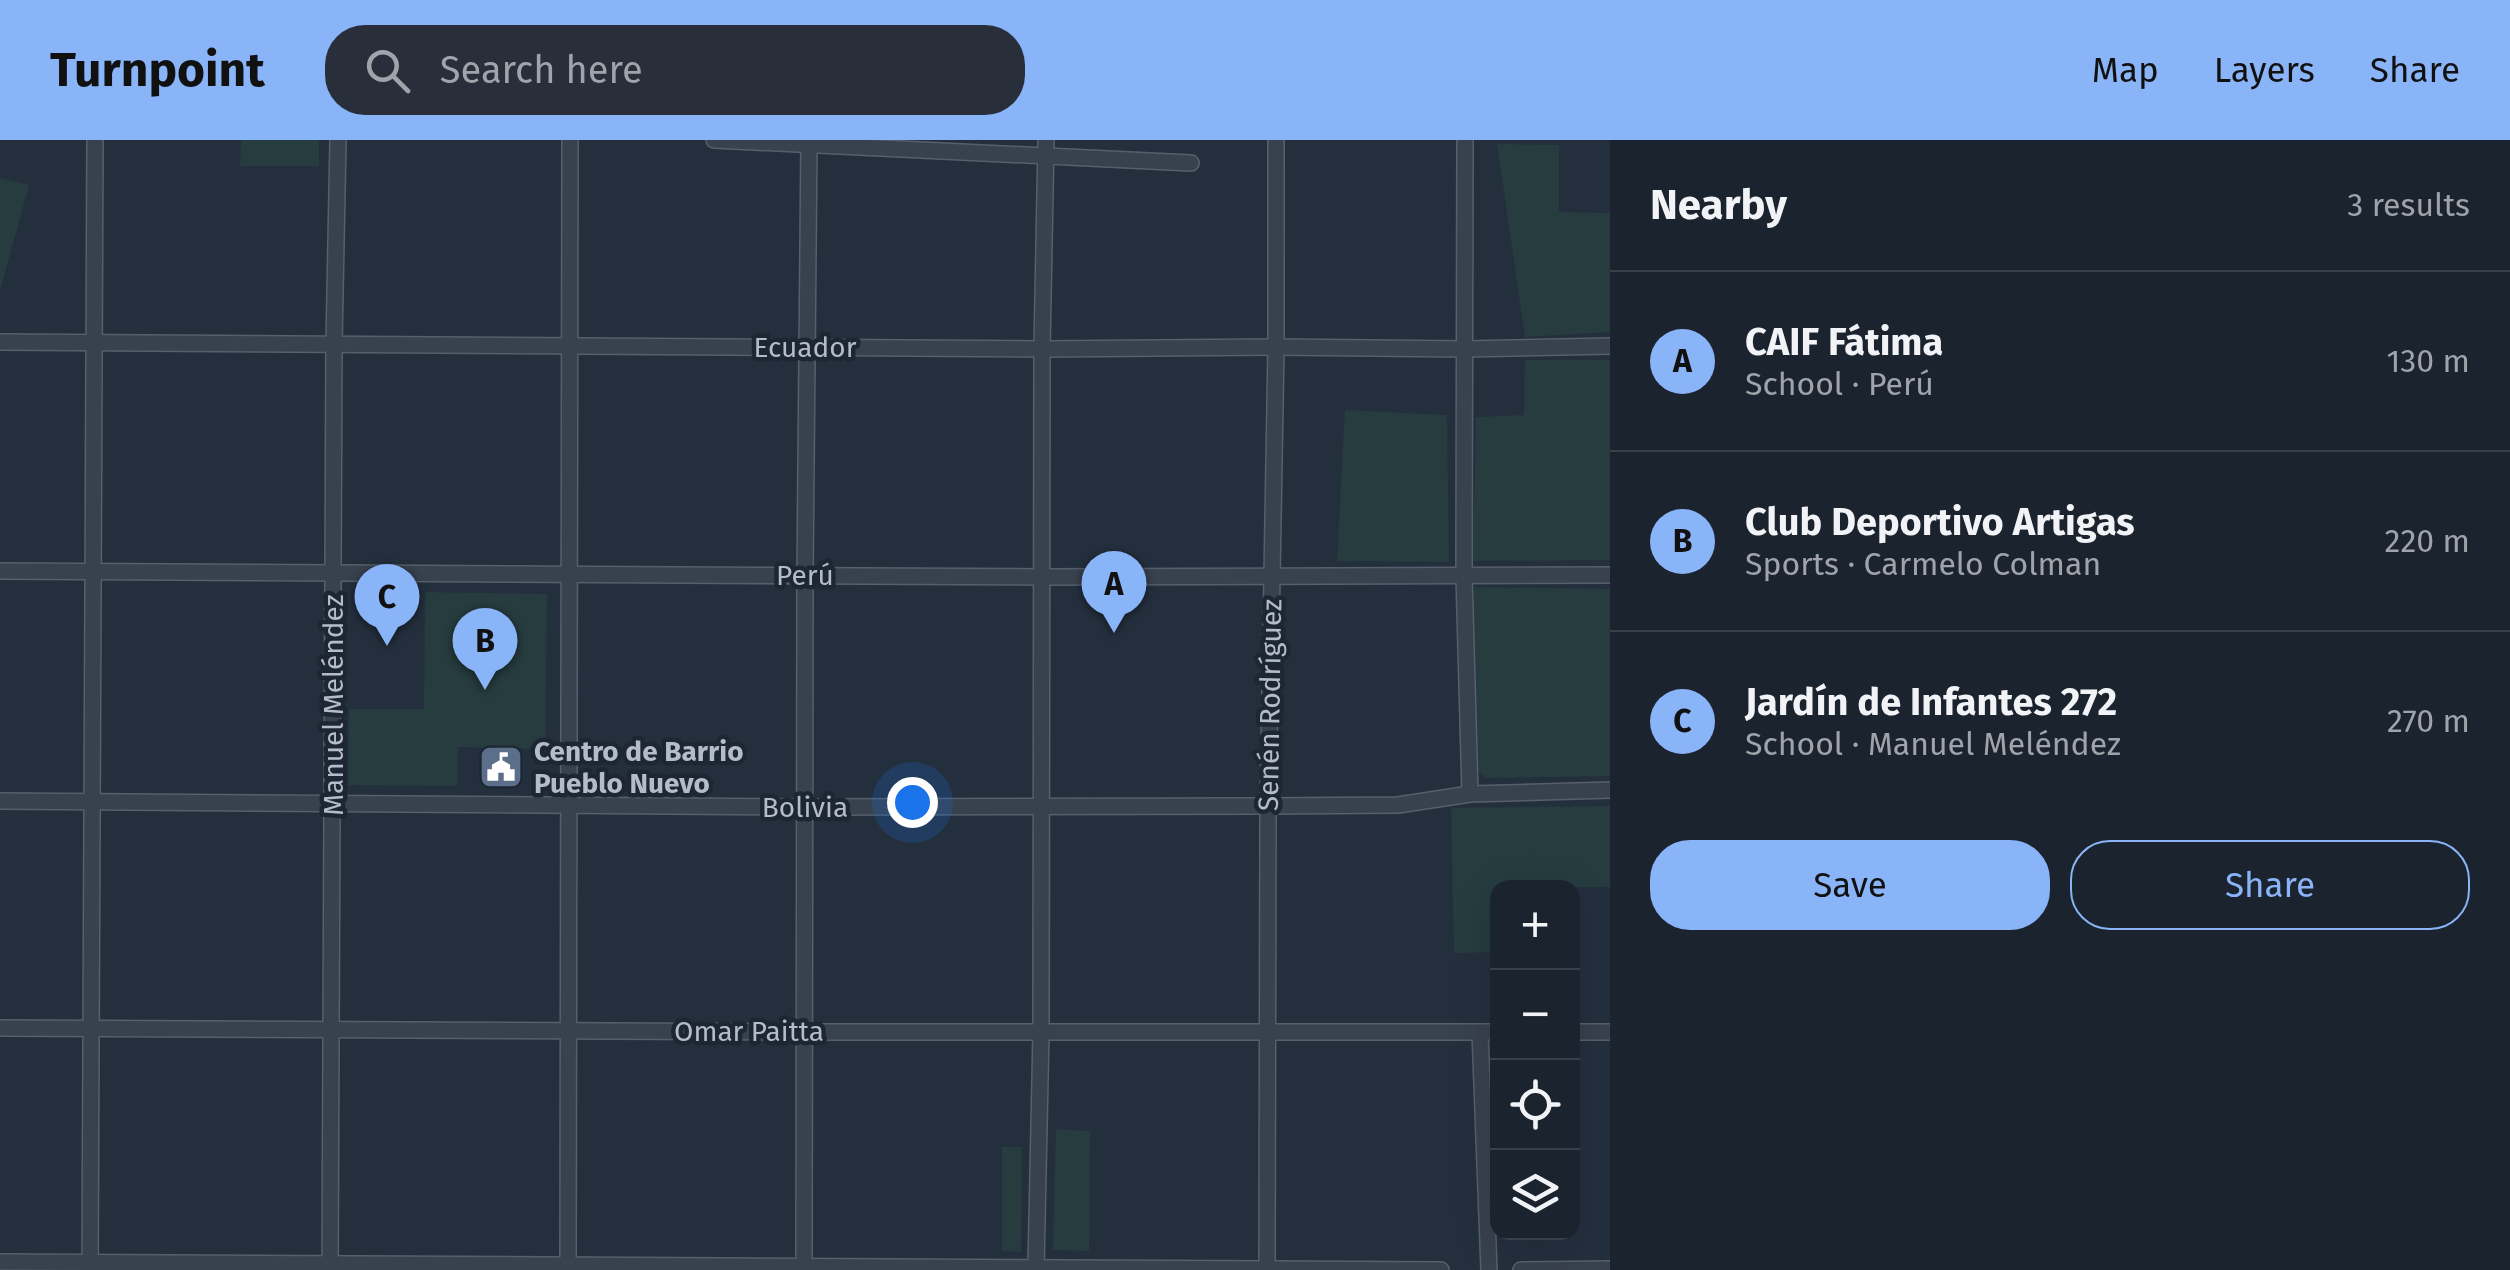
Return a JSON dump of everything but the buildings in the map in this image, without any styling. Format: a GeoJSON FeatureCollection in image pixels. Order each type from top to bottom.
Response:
{"type":"FeatureCollection","features":[{"type":"Feature","properties":{"kind":"street"},"geometry":{"type":"LineString","coordinates":[[90,1267],[95,140]]}},
{"type":"Feature","properties":{"kind":"street","name":"Manuel Meléndez"},"geometry":{"type":"LineString","coordinates":[[330,1267],[338,140]]}},
{"type":"Feature","properties":{"kind":"street"},"geometry":{"type":"LineString","coordinates":[[568,1268],[570,140]]}},
{"type":"Feature","properties":{"kind":"street"},"geometry":{"type":"LineString","coordinates":[[714,140],[1046,148],[1192,162]]}},
{"type":"Feature","properties":{"kind":"street","name":"Senén Rodríguez"},"geometry":{"type":"LineString","coordinates":[[1266,1270],[1276,140]]}},
{"type":"Feature","properties":{"kind":"street"},"geometry":{"type":"LineString","coordinates":[[1466,140],[1464,574],[1470,794]]}},
{"type":"Feature","properties":{"kind":"street"},"geometry":{"type":"LineString","coordinates":[[804,1268],[809,142]]}},
{"type":"Feature","properties":{"kind":"street"},"geometry":{"type":"LineString","coordinates":[[1036,1267],[1046,148]]}},
{"type":"Feature","properties":{"kind":"street","name":"Ecuador"},"geometry":{"type":"LineString","coordinates":[[0,342],[1042,349],[1610,346]]}},
{"type":"Feature","properties":{"kind":"street","name":"Perú"},"geometry":{"type":"LineString","coordinates":[[0,571],[1610,576]]}},
{"type":"Feature","properties":{"kind":"street","name":"Bolivia"},"geometry":{"type":"LineString","coordinates":[[0,801],[1268,806],[1398,805],[1470,794],[1610,790]]}},
{"type":"Feature","properties":{"kind":"street","name":"Omar Paitta"},"geometry":{"type":"LineString","coordinates":[[0,1028],[1489,1032]]}},
{"type":"Feature","properties":{"kind":"street"},"geometry":{"type":"LineString","coordinates":[[1489,1032],[1489,1270]]}},
{"type":"Feature","properties":{"kind":"street"},"geometry":{"type":"LineString","coordinates":[[1580,1032],[1610,1032]]}},
{"type":"Feature","properties":{"kind":"street"},"geometry":{"type":"LineString","coordinates":[[0,1262],[90,1267],[1441,1270]]}},
{"type":"Feature","properties":{"kind":"street"},"geometry":{"type":"LineString","coordinates":[[1522,1270],[1610,1269]]}},
{"type":"Feature","properties":{"kind":"green space"},"geometry":{"type":"Polygon","coordinates":[[[241,140],[319,140],[319,166],[240,166],[241,140]]]}},
{"type":"Feature","properties":{"kind":"green space"},"geometry":{"type":"Polygon","coordinates":[[[1497,144],[1559,145],[1559,212],[1610,213],[1610,332],[1525,337],[1497,144]]]}},
{"type":"Feature","properties":{"kind":"green space"},"geometry":{"type":"Polygon","coordinates":[[[0,178],[29,185],[0,291],[0,178]]]}},
{"type":"Feature","properties":{"kind":"green space"},"geometry":{"type":"Polygon","coordinates":[[[1525,360],[1610,360],[1610,560],[1473,561],[1476,417],[1524,415],[1525,360]]]}},
{"type":"Feature","properties":{"kind":"green space"},"geometry":{"type":"Polygon","coordinates":[[[1345,410],[1447,415],[1449,562],[1337,561],[1345,410]]]}},
{"type":"Feature","properties":{"kind":"green space"},"geometry":{"type":"Polygon","coordinates":[[[1474,587],[1610,589],[1610,776],[1486,778],[1472,764],[1474,587]]]}},
{"type":"Feature","properties":{"kind":"green space"},"geometry":{"type":"Polygon","coordinates":[[[425,592],[547,594],[545,749],[458,747],[457,786],[348,785],[349,709],[424,709],[425,592]]]}},
{"type":"Feature","properties":{"kind":"green space"},"geometry":{"type":"Polygon","coordinates":[[[1610,806],[1610,887],[1580,887],[1580,880],[1490,880],[1490,952],[1454,953],[1451,808],[1610,806]]]}},
{"type":"Feature","properties":{"kind":"green space"},"geometry":{"type":"Polygon","coordinates":[[[1056,1129],[1090,1131],[1089,1251],[1053,1250],[1056,1129]]]}},
{"type":"Feature","properties":{"kind":"green space"},"geometry":{"type":"Polygon","coordinates":[[[1002,1147],[1022,1147],[1021,1252],[1002,1251],[1002,1147]]]}},
{"type":"Feature","properties":{"kind":"place","name":"CAIF Fátima"},"geometry":{"type":"Point","coordinates":[1114,633]}},
{"type":"Feature","properties":{"kind":"place","name":"Jardín de Infantes 272"},"geometry":{"type":"Point","coordinates":[387,646]}},
{"type":"Feature","properties":{"kind":"place","name":"Club Deportivo Artigas"},"geometry":{"type":"Point","coordinates":[485,690]}},
{"type":"Feature","properties":{"kind":"place","name":"Centro de Barrio Pueblo Nuevo"},"geometry":{"type":"Point","coordinates":[501,767]}}]}
